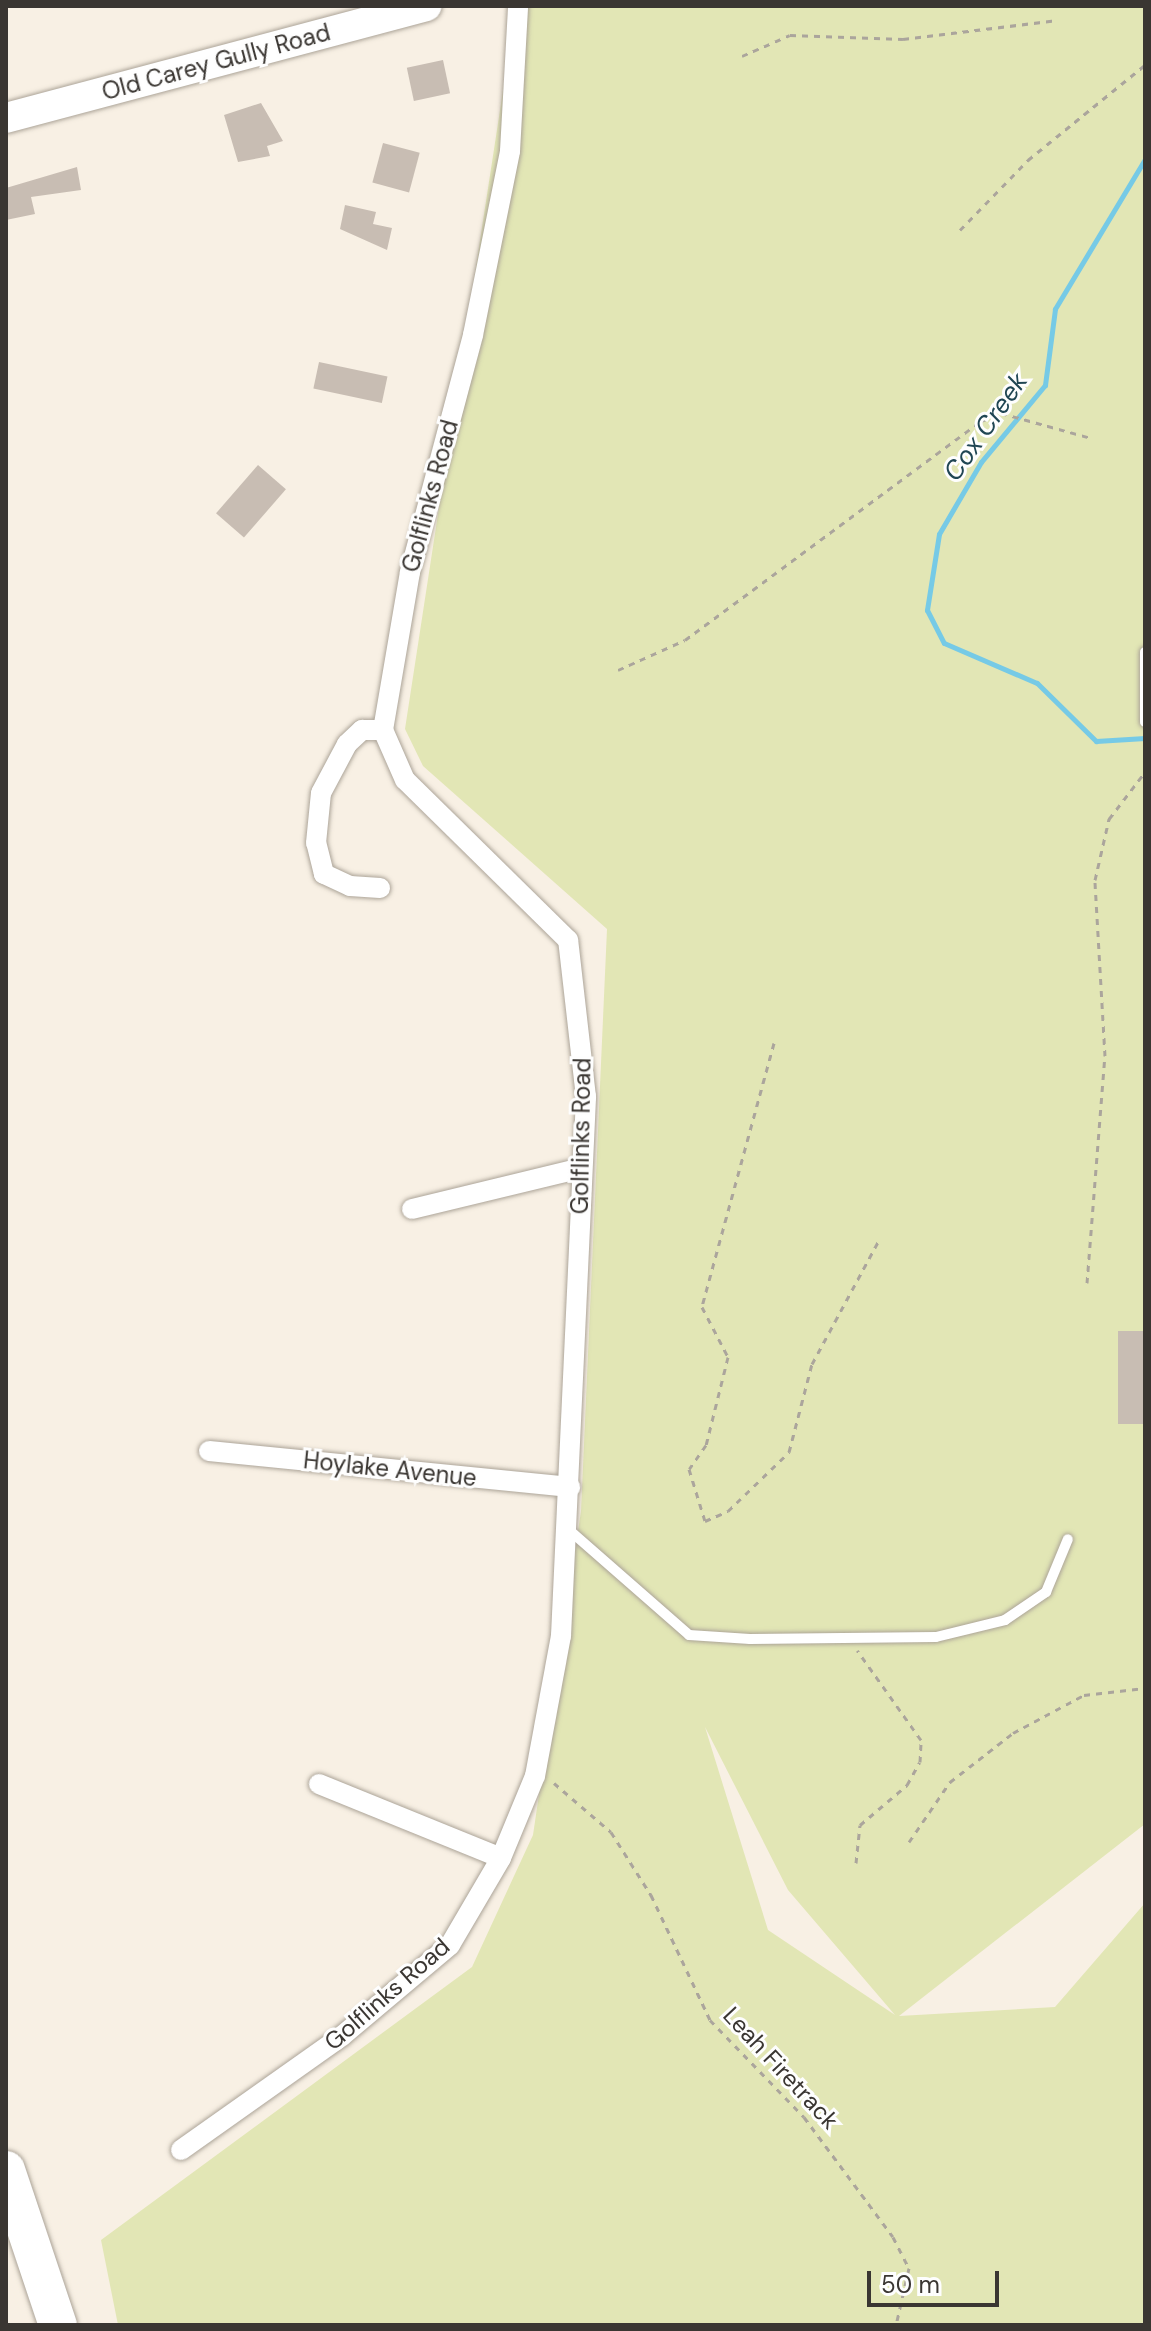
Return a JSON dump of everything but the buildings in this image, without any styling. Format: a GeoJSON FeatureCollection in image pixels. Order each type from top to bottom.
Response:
{"type":"FeatureCollection","features":[{"type":"Feature","properties":{"kind":"highway"},"geometry":{"type":"LineString","coordinates":[[6,2170],[58,2325]]}},
{"type":"Feature","properties":{"kind":"main road","name":"Old Carey Gully Road"},"geometry":{"type":"LineString","coordinates":[[6,118],[426,6]]}},
{"type":"Feature","properties":{"kind":"street","name":"Golflinks Road"},"geometry":{"type":"LineString","coordinates":[[181,2150],[342,2036],[450,1945],[501,1858],[535,1776],[561,1636],[563,1525],[570,1487],[586,1097],[568,940],[405,780],[383,730],[410,572],[473,335],[510,151],[518,6]]}},
{"type":"Feature","properties":{"kind":"street"},"geometry":{"type":"LineString","coordinates":[[380,888],[350,886],[324,874],[316,843],[321,793],[347,744],[362,730],[383,730]]}},
{"type":"Feature","properties":{"kind":"street"},"geometry":{"type":"LineString","coordinates":[[412,1209],[581,1168]]}},
{"type":"Feature","properties":{"kind":"street","name":"Hoylake Avenue"},"geometry":{"type":"LineString","coordinates":[[209,1451],[570,1487]]}},
{"type":"Feature","properties":{"kind":"street"},"geometry":{"type":"LineString","coordinates":[[319,1784],[501,1858]]}},
{"type":"Feature","properties":{"kind":"lane"},"geometry":{"type":"LineString","coordinates":[[1145,652],[1145,722]]}},
{"type":"Feature","properties":{"kind":"lane"},"geometry":{"type":"LineString","coordinates":[[563,1525],[689,1635],[750,1639],[936,1637],[1005,1620],[1046,1592],[1068,1539]]}},
{"type":"Feature","properties":{"kind":"path"},"geometry":{"type":"LineString","coordinates":[[742,56],[790,35],[903,39],[1058,20]]}},
{"type":"Feature","properties":{"kind":"path"},"geometry":{"type":"LineString","coordinates":[[960,230],[1028,160],[1145,65]]}},
{"type":"Feature","properties":{"kind":"path"},"geometry":{"type":"LineString","coordinates":[[618,670],[685,640],[981,421],[1006,415],[1091,438]]}},
{"type":"Feature","properties":{"kind":"path"},"geometry":{"type":"LineString","coordinates":[[1087,1283],[1105,1056],[1095,880],[1109,819],[1145,772]]}},
{"type":"Feature","properties":{"kind":"path"},"geometry":{"type":"LineString","coordinates":[[774,1043],[702,1307],[728,1357],[706,1445],[689,1469],[705,1521],[728,1511],[789,1452],[812,1364],[880,1238]]}},
{"type":"Feature","properties":{"kind":"path"},"geometry":{"type":"LineString","coordinates":[[853,1643],[921,1740],[920,1762],[907,1785],[860,1825],[856,1863]]}},
{"type":"Feature","properties":{"kind":"path"},"geometry":{"type":"LineString","coordinates":[[909,1842],[950,1782],[1013,1733],[1084,1695],[1145,1688]]}},
{"type":"Feature","properties":{"kind":"path","name":"Leah Firetrack"},"geometry":{"type":"LineString","coordinates":[[535,1776],[558,1784],[611,1832],[651,1895],[710,2020],[804,2117],[885,2224],[909,2268],[896,2325]]}},
{"type":"Feature","properties":{"kind":"green space"},"geometry":{"type":"Polygon","coordinates":[[[516,6],[1145,6],[1145,1824],[899,2016],[1055,2007],[1145,1903],[1145,2325],[118,2325],[101,2240],[472,1967],[533,1835],[581,1511],[607,929],[423,766],[405,729],[516,6]],[[705,1727],[768,1930],[895,2015],[788,1890],[705,1727]]]}},
{"type":"Feature","properties":{"kind":"waterway","name":"Cox Creek"},"geometry":{"type":"LineString","coordinates":[[1145,159],[1055,309],[1045,385],[981,462],[939,534],[927,610],[944,643],[1037,683],[1096,741],[1145,738]]}}]}
